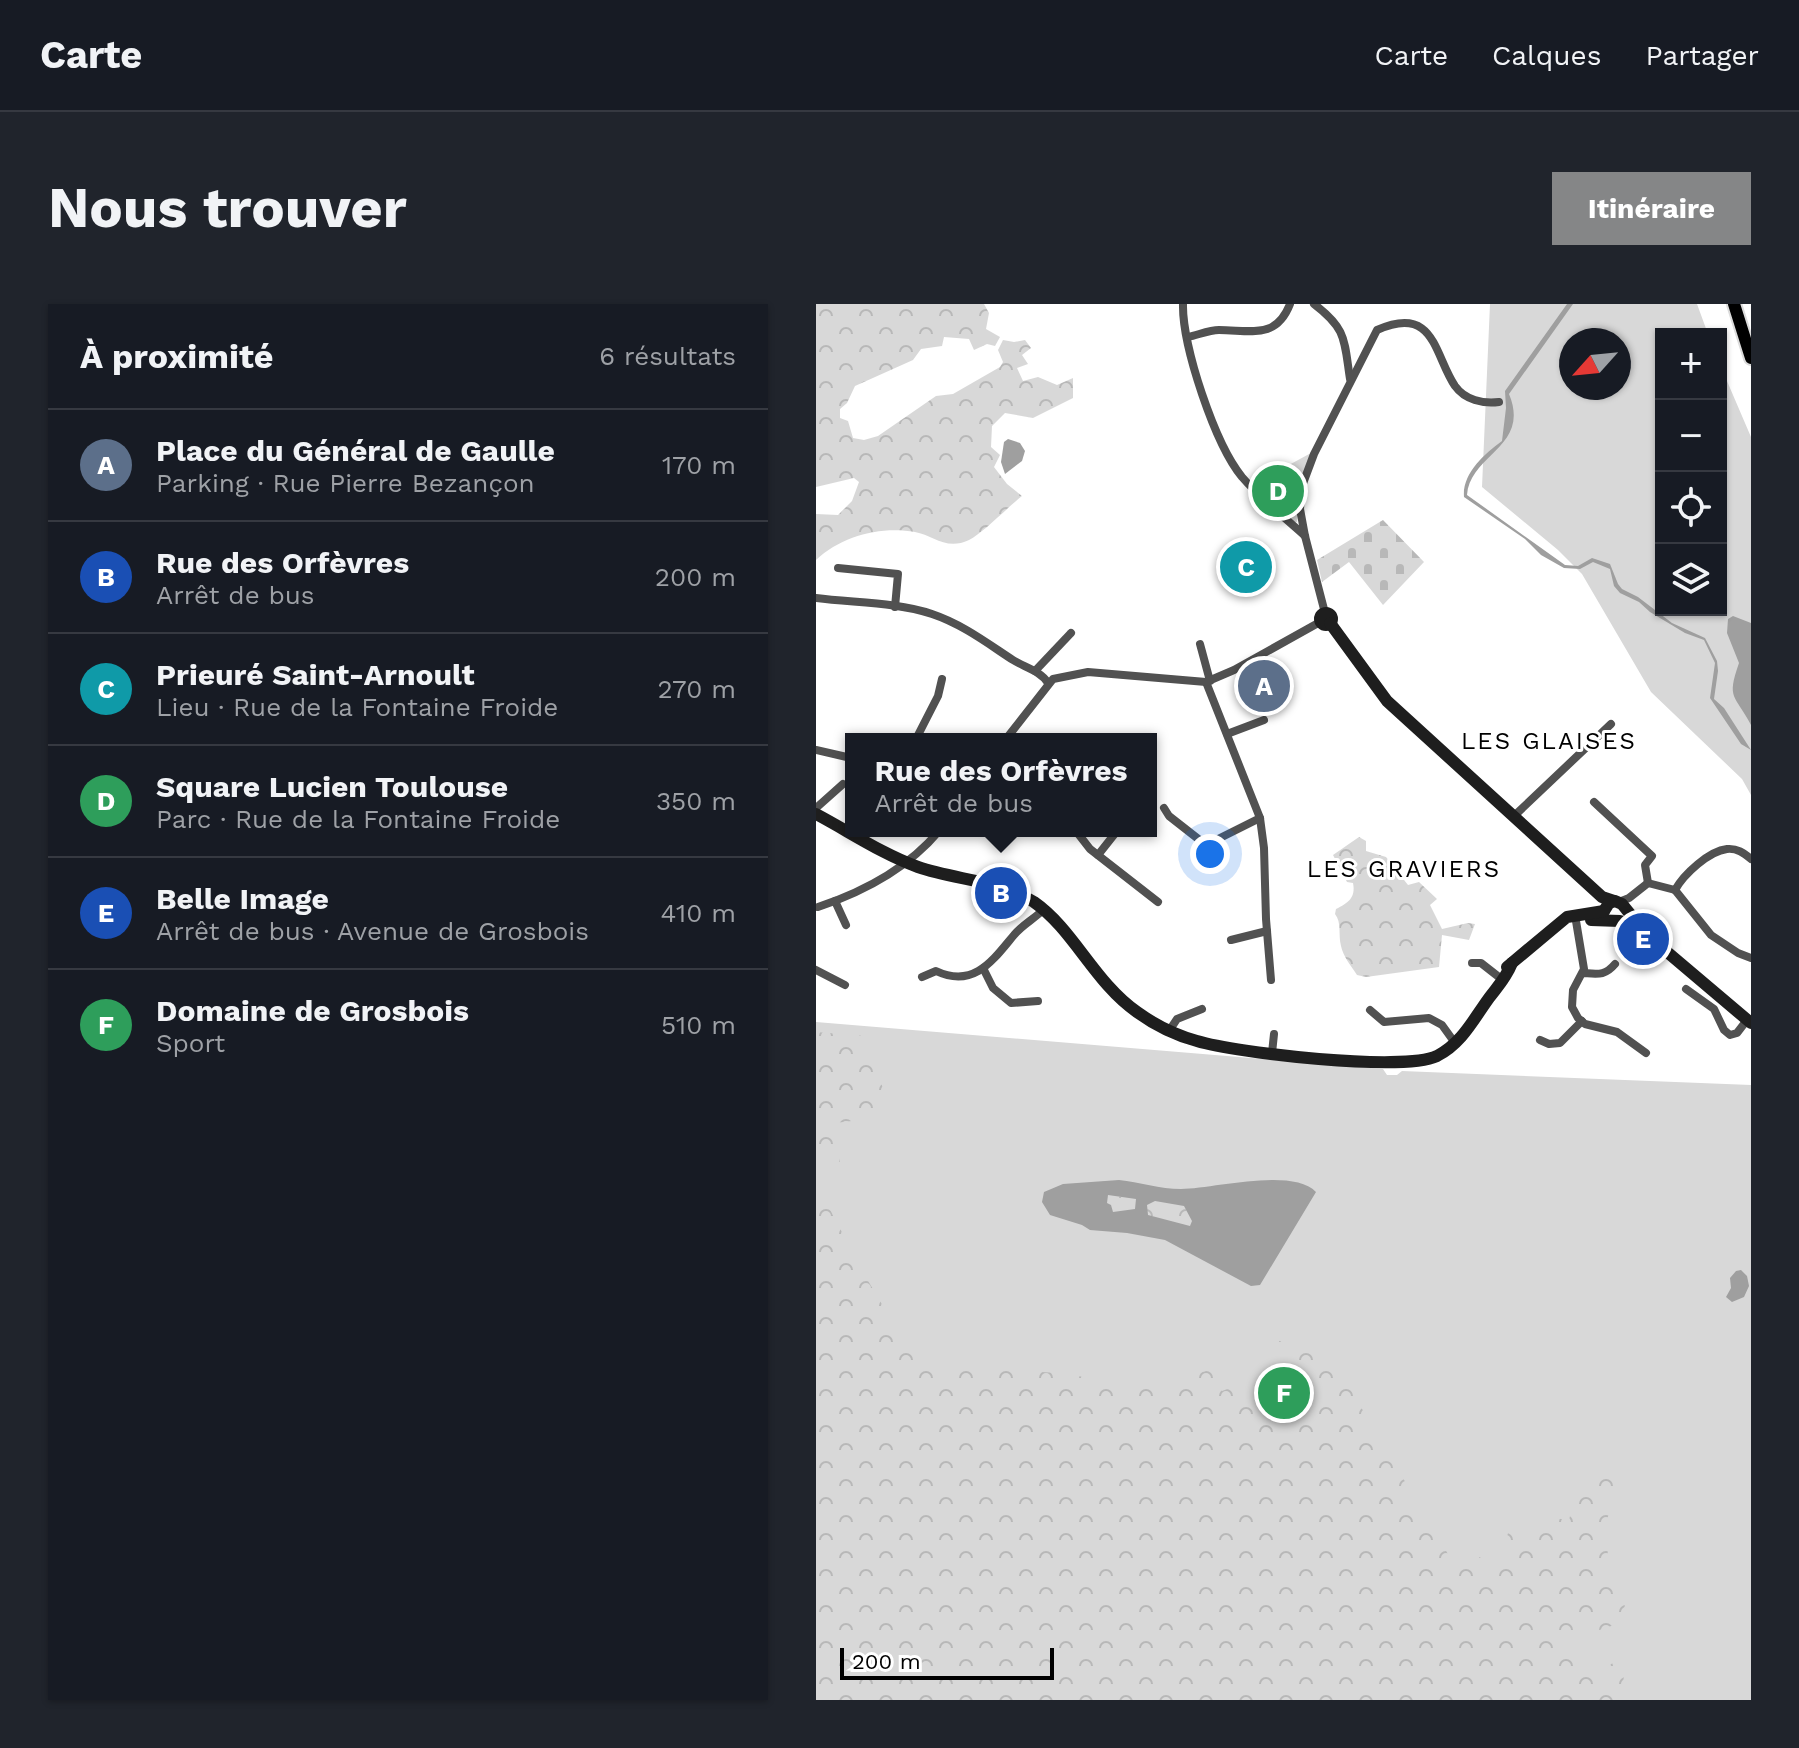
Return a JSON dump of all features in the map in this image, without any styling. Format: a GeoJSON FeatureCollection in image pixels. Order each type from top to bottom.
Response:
{"type":"FeatureCollection","features":[{"type":"Feature","properties":{"kind":"main road"},"geometry":{"type":"LineString","coordinates":[[1734,304],[1751,358]]}},
{"type":"Feature","properties":{"kind":"street"},"geometry":{"type":"LineString","coordinates":[[1183,304],[1202,390],[1226,451],[1242,476],[1305,536]]}},
{"type":"Feature","properties":{"kind":"street"},"geometry":{"type":"LineString","coordinates":[[1188,337],[1217,329],[1255,332],[1272,327],[1285,318],[1290,304]]}},
{"type":"Feature","properties":{"kind":"street"},"geometry":{"type":"LineString","coordinates":[[1314,304],[1340,328],[1351,380]]}},
{"type":"Feature","properties":{"kind":"street"},"geometry":{"type":"LineString","coordinates":[[1499,402],[1477,401],[1456,388],[1438,343],[1429,330],[1419,323],[1405,319],[1390,322],[1377,330],[1314,454],[1302,486],[1300,509],[1325,619],[1387,701],[1629,923],[1749,1022],[1730,1035],[1724,1030],[1714,1009],[1686,989]]}},
{"type":"Feature","properties":{"kind":"street"},"geometry":{"type":"LineString","coordinates":[[838,568],[898,574],[895,607]]}},
{"type":"Feature","properties":{"kind":"street"},"geometry":{"type":"LineString","coordinates":[[816,598],[920,611],[956,624],[1035,671],[1048,683]]}},
{"type":"Feature","properties":{"kind":"street"},"geometry":{"type":"LineString","coordinates":[[1010,733],[1053,679],[1088,672],[1208,681],[1325,619]]}},
{"type":"Feature","properties":{"kind":"street"},"geometry":{"type":"LineString","coordinates":[[1035,671],[1071,633]]}},
{"type":"Feature","properties":{"kind":"street"},"geometry":{"type":"LineString","coordinates":[[1200,644],[1208,681],[1260,818],[1271,980]]}},
{"type":"Feature","properties":{"kind":"street"},"geometry":{"type":"LineString","coordinates":[[919,733],[938,696],[942,679]]}},
{"type":"Feature","properties":{"kind":"street"},"geometry":{"type":"LineString","coordinates":[[1227,734],[1264,720]]}},
{"type":"Feature","properties":{"kind":"street"},"geometry":{"type":"LineString","coordinates":[[1513,817],[1611,724]]}},
{"type":"Feature","properties":{"kind":"street"},"geometry":{"type":"LineString","coordinates":[[816,750],[845,757]]}},
{"type":"Feature","properties":{"kind":"street"},"geometry":{"type":"LineString","coordinates":[[816,808],[843,784]]}},
{"type":"Feature","properties":{"kind":"street"},"geometry":{"type":"LineString","coordinates":[[1594,802],[1652,856],[1645,865],[1648,883]]}},
{"type":"Feature","properties":{"kind":"street"},"geometry":{"type":"LineString","coordinates":[[1164,808],[1169,816],[1206,845],[1260,818]]}},
{"type":"Feature","properties":{"kind":"street"},"geometry":{"type":"LineString","coordinates":[[816,814],[845,830]]}},
{"type":"Feature","properties":{"kind":"street"},"geometry":{"type":"LineString","coordinates":[[857,837],[890,856],[940,873],[996,886],[1017,894],[1043,910],[1104,983],[1135,1011],[1169,1031],[1211,1045],[1384,1063],[1413,1062],[1436,1056],[1468,1030],[1512,963],[1558,923],[1615,907],[1648,883]]}},
{"type":"Feature","properties":{"kind":"street"},"geometry":{"type":"LineString","coordinates":[[817,908],[864,889],[932,837]]}},
{"type":"Feature","properties":{"kind":"street"},"geometry":{"type":"LineString","coordinates":[[1082,837],[1098,855],[1158,902]]}},
{"type":"Feature","properties":{"kind":"street"},"geometry":{"type":"LineString","coordinates":[[1098,855],[1112,837]]}},
{"type":"Feature","properties":{"kind":"street"},"geometry":{"type":"LineString","coordinates":[[1675,890],[1708,858],[1722,850],[1738,850],[1751,859]]}},
{"type":"Feature","properties":{"kind":"street"},"geometry":{"type":"LineString","coordinates":[[1648,883],[1675,890],[1711,935],[1751,958]]}},
{"type":"Feature","properties":{"kind":"street"},"geometry":{"type":"LineString","coordinates":[[835,901],[846,925]]}},
{"type":"Feature","properties":{"kind":"street"},"geometry":{"type":"LineString","coordinates":[[922,977],[936,971],[947,976],[968,975],[983,968],[1043,910]]}},
{"type":"Feature","properties":{"kind":"street"},"geometry":{"type":"LineString","coordinates":[[1575,918],[1584,969],[1573,990],[1572,1007],[1582,1021],[1617,1032],[1646,1053]]}},
{"type":"Feature","properties":{"kind":"street"},"geometry":{"type":"LineString","coordinates":[[1231,940],[1267,931]]}},
{"type":"Feature","properties":{"kind":"street"},"geometry":{"type":"LineString","coordinates":[[1472,963],[1481,963],[1501,980]]}},
{"type":"Feature","properties":{"kind":"street"},"geometry":{"type":"LineString","coordinates":[[1583,973],[1602,975],[1615,964]]}},
{"type":"Feature","properties":{"kind":"street"},"geometry":{"type":"LineString","coordinates":[[983,968],[993,988],[1011,1003],[1038,1001]]}},
{"type":"Feature","properties":{"kind":"street"},"geometry":{"type":"LineString","coordinates":[[816,970],[845,985]]}},
{"type":"Feature","properties":{"kind":"street"},"geometry":{"type":"LineString","coordinates":[[1169,1031],[1177,1019],[1202,1009]]}},
{"type":"Feature","properties":{"kind":"street"},"geometry":{"type":"LineString","coordinates":[[1370,1010],[1384,1022],[1436,1020],[1455,1043]]}},
{"type":"Feature","properties":{"kind":"street"},"geometry":{"type":"LineString","coordinates":[[1540,1040],[1549,1044],[1560,1043],[1582,1021]]}},
{"type":"Feature","properties":{"kind":"street"},"geometry":{"type":"LineString","coordinates":[[1272,1053],[1274,1034]]}},
{"type":"Feature","properties":{"kind":"green space"},"geometry":{"type":"Polygon","coordinates":[[[816,304],[984,304],[989,313],[986,329],[1000,337],[995,346],[987,344],[974,350],[969,339],[944,337],[942,346],[921,349],[913,360],[855,386],[847,403],[840,409],[840,418],[848,421],[853,438],[864,440],[878,436],[936,396],[953,394],[1000,367],[1003,362],[998,350],[1003,340],[1025,340],[1031,348],[1022,355],[1028,364],[1017,368],[1023,381],[1038,377],[1057,385],[1073,378],[1073,398],[1033,418],[1005,413],[992,426],[991,447],[1000,455],[994,467],[1007,484],[1022,496],[981,532],[961,543],[947,543],[915,532],[888,530],[850,539],[816,560],[816,514],[838,515],[852,501],[859,482],[854,478],[816,487],[816,304]]]}},
{"type":"Feature","properties":{"kind":"green space"},"geometry":{"type":"Polygon","coordinates":[[[1490,304],[1697,304],[1706,328],[1655,328],[1655,616],[1727,616],[1727,381],[1751,437],[1751,795],[1742,779],[1651,692],[1582,574],[1482,487],[1490,304]]]}},
{"type":"Feature","properties":{"kind":"green space"},"geometry":{"type":"Polygon","coordinates":[[[1311,453],[1298,488],[1297,522],[1292,523],[1255,487],[1256,483],[1311,453]]]}},
{"type":"Feature","properties":{"kind":"green space"},"geometry":{"type":"Polygon","coordinates":[[[1383,520],[1424,562],[1383,605],[1349,562],[1322,582],[1317,560],[1383,520]]]}},
{"type":"Feature","properties":{"kind":"green space"},"geometry":{"type":"Polygon","coordinates":[[[1359,837],[1366,841],[1366,851],[1386,857],[1408,885],[1419,882],[1437,899],[1430,905],[1442,929],[1475,924],[1469,940],[1442,935],[1439,967],[1366,977],[1357,975],[1348,961],[1341,946],[1335,914],[1336,909],[1352,896],[1354,888],[1353,883],[1347,882],[1333,855],[1359,837]]]}},
{"type":"Feature","properties":{"kind":"green space"},"geometry":{"type":"Polygon","coordinates":[[[816,1022],[1383,1069],[1387,1075],[1397,1075],[1402,1071],[1751,1085],[1751,1700],[816,1700],[816,1022]]]}},
{"type":"Feature","properties":{"kind":"green space"},"geometry":{"type":"Polygon","coordinates":[[[816,1032],[864,1036],[893,1116],[835,1123],[840,1164],[822,1165],[816,1179],[816,1032]]]}},
{"type":"Feature","properties":{"kind":"green space"},"geometry":{"type":"Polygon","coordinates":[[[816,1183],[864,1274],[918,1365],[1058,1373],[1150,1387],[1213,1369],[1222,1391],[1278,1370],[1265,1336],[1300,1348],[1339,1370],[1458,1571],[1471,1565],[1475,1555],[1499,1567],[1508,1533],[1535,1535],[1537,1519],[1569,1520],[1583,1466],[1624,1477],[1614,1495],[1607,1520],[1608,1565],[1625,1605],[1620,1623],[1570,1640],[1584,1673],[1626,1659],[1621,1700],[816,1700],[816,1183]]]}},
{"type":"Feature","properties":{"kind":"green space"},"geometry":{"type":"Polygon","coordinates":[[[1108,1195],[1136,1199],[1135,1210],[1112,1212],[1107,1204],[1108,1195]]]}},
{"type":"Feature","properties":{"kind":"green space"},"geometry":{"type":"Polygon","coordinates":[[[1155,1201],[1184,1206],[1192,1221],[1190,1227],[1147,1215],[1147,1205],[1155,1201]]]}},
{"type":"Feature","properties":{"kind":"shaded area"},"geometry":{"type":"Polygon","coordinates":[[[1567,304],[1573,304],[1509,394],[1514,412],[1512,426],[1506,438],[1478,469],[1467,495],[1565,565],[1578,566],[1592,558],[1610,564],[1622,589],[1655,610],[1655,615],[1639,602],[1620,593],[1614,586],[1610,569],[1593,562],[1580,569],[1564,568],[1541,555],[1525,539],[1464,497],[1470,473],[1502,441],[1505,391],[1567,304]]]}},
{"type":"Feature","properties":{"kind":"shaded area"},"geometry":{"type":"Polygon","coordinates":[[[1008,439],[1020,443],[1025,451],[1022,461],[1005,474],[1001,462],[1004,442],[1008,439]]]}},
{"type":"Feature","properties":{"kind":"shaded area"},"geometry":{"type":"Polygon","coordinates":[[[1657,616],[1663,616],[1705,638],[1717,661],[1714,699],[1724,708],[1751,750],[1741,744],[1710,698],[1715,663],[1704,640],[1657,616]]]}},
{"type":"Feature","properties":{"kind":"shaded area"},"geometry":{"type":"Polygon","coordinates":[[[1733,616],[1751,623],[1751,725],[1733,691],[1739,663],[1727,633],[1728,619],[1733,616]]]}},
{"type":"Feature","properties":{"kind":"shaded area"},"geometry":{"type":"Polygon","coordinates":[[[1119,1180],[1181,1189],[1271,1180],[1305,1185],[1316,1192],[1260,1285],[1251,1286],[1165,1240],[1090,1230],[1050,1215],[1042,1202],[1044,1192],[1063,1184],[1119,1180]],[[1108,1195],[1107,1203],[1113,1212],[1135,1209],[1136,1199],[1108,1195]],[[1155,1201],[1147,1205],[1148,1215],[1190,1226],[1192,1221],[1184,1206],[1155,1201]]]}},
{"type":"Feature","properties":{"kind":"shaded area"},"geometry":{"type":"Polygon","coordinates":[[[1741,1270],[1747,1276],[1749,1286],[1744,1297],[1732,1302],[1726,1297],[1731,1288],[1730,1278],[1741,1270]]]}},
{"type":"Feature","properties":{"kind":"place","name":"Square Lucien Toulouse"},"geometry":{"type":"Point","coordinates":[1278,491]}},
{"type":"Feature","properties":{"kind":"place","name":"Prieuré Saint-Arnoult"},"geometry":{"type":"Point","coordinates":[1246,567]}},
{"type":"Feature","properties":{"kind":"place","name":"Place du Général de Gaulle"},"geometry":{"type":"Point","coordinates":[1264,686]}},
{"type":"Feature","properties":{"kind":"place","name":"Rue des Orfèvres"},"geometry":{"type":"Point","coordinates":[1001,893]}},
{"type":"Feature","properties":{"kind":"place","name":"Belle Image"},"geometry":{"type":"Point","coordinates":[1643,939]}},
{"type":"Feature","properties":{"kind":"place","name":"Domaine de Grosbois"},"geometry":{"type":"Point","coordinates":[1284,1393]}},
{"type":"Feature","properties":{"kind":"district","name":"LES GLAISES"},"geometry":{"type":"Point","coordinates":[1549,741]}},
{"type":"Feature","properties":{"kind":"district","name":"LES GRAVIERS"},"geometry":{"type":"Point","coordinates":[1404,869]}}]}
